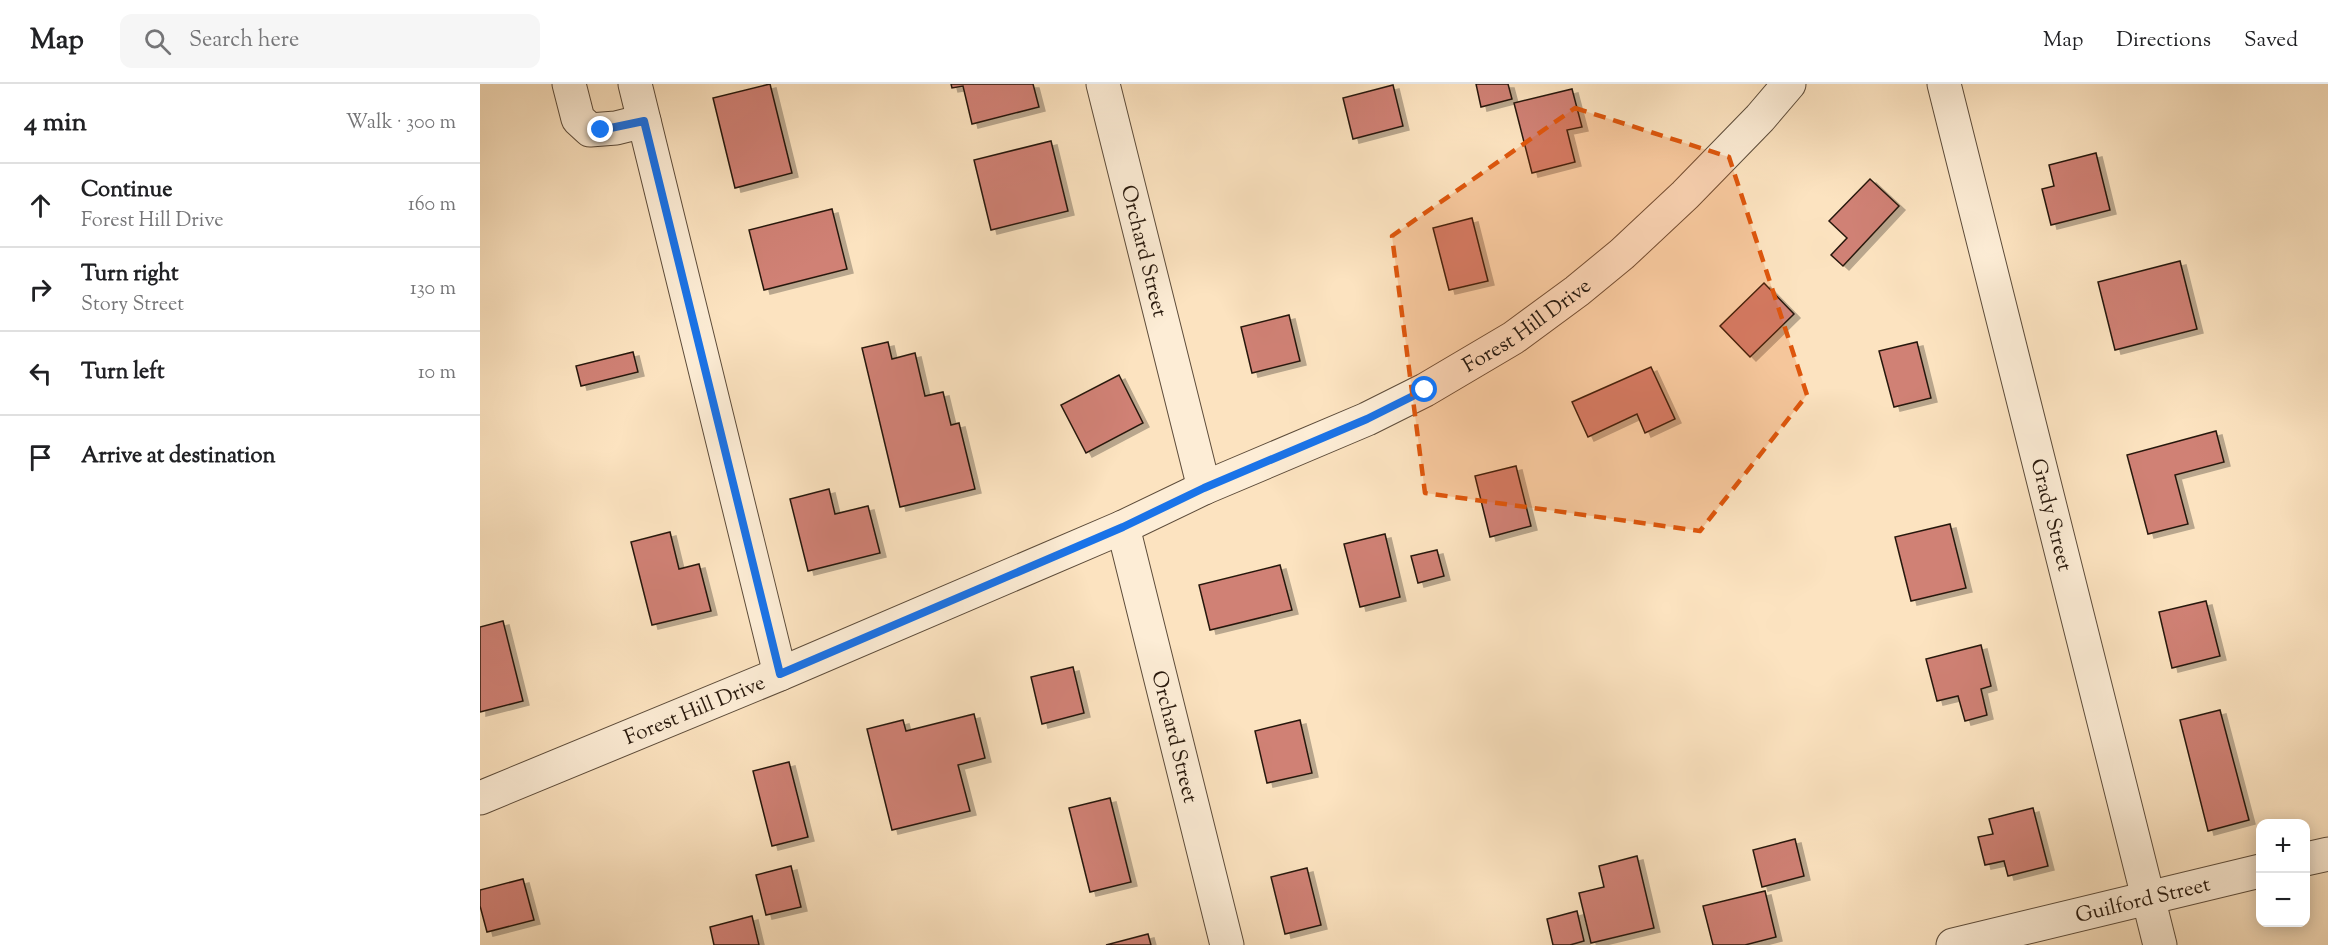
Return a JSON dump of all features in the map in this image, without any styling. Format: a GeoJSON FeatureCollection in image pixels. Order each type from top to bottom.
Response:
{"type":"FeatureCollection","features":[{"type":"Feature","properties":{"kind":"street"},"geometry":{"type":"LineString","coordinates":[[569,84],[578,119],[590,130],[616,128],[644,121]]}},
{"type":"Feature","properties":{"kind":"street"},"geometry":{"type":"LineString","coordinates":[[635,84],[780,674]]}},
{"type":"Feature","properties":{"kind":"street","name":"Orchard Street"},"geometry":{"type":"LineString","coordinates":[[1103,84],[1204,488]]}},
{"type":"Feature","properties":{"kind":"street","name":"Forest Hill Drive"},"geometry":{"type":"LineString","coordinates":[[480,798],[780,674],[1123,527],[1204,488],[1367,419],[1425,390],[1513,338],[1577,291],[1622,254],[1685,195],[1760,118],[1789,84]]}},
{"type":"Feature","properties":{"kind":"street","name":"Grady Street"},"geometry":{"type":"LineString","coordinates":[[1944,84],[2160,945]]}},
{"type":"Feature","properties":{"kind":"street","name":"Orchard Street"},"geometry":{"type":"LineString","coordinates":[[1123,527],[1227,945]]}},
{"type":"Feature","properties":{"kind":"street"},"geometry":{"type":"LineString","coordinates":[[2310,858],[2328,854]]}},
{"type":"Feature","properties":{"kind":"street","name":"Guilford Street"},"geometry":{"type":"LineString","coordinates":[[1953,945],[2256,872]]}},
{"type":"Feature","properties":{"kind":"highlighted area"},"geometry":{"type":"Polygon","coordinates":[[[1575,108],[1729,157],[1807,395],[1700,531],[1425,493],[1392,236],[1575,108]]]}},
{"type":"Feature","properties":{"kind":"building"},"geometry":{"type":"Polygon","coordinates":[[[770,84],[792,173],[735,188],[713,98],[770,84]]]}},
{"type":"Feature","properties":{"kind":"building"},"geometry":{"type":"Polygon","coordinates":[[[951,84],[1033,84],[1039,107],[972,124],[963,86],[952,88],[951,84]]]}},
{"type":"Feature","properties":{"kind":"building"},"geometry":{"type":"Polygon","coordinates":[[[1476,84],[1508,84],[1512,99],[1481,107],[1476,84]]]}},
{"type":"Feature","properties":{"kind":"building"},"geometry":{"type":"Polygon","coordinates":[[[1393,85],[1403,126],[1353,139],[1343,98],[1393,85]]]}},
{"type":"Feature","properties":{"kind":"building"},"geometry":{"type":"Polygon","coordinates":[[[1572,89],[1582,127],[1567,130],[1575,162],[1532,173],[1514,103],[1572,89]]]}},
{"type":"Feature","properties":{"kind":"building"},"geometry":{"type":"Polygon","coordinates":[[[1051,141],[1068,211],[991,230],[974,160],[1051,141]]]}},
{"type":"Feature","properties":{"kind":"building"},"geometry":{"type":"Polygon","coordinates":[[[2096,153],[2110,210],[2051,225],[2042,189],[2054,186],[2049,165],[2096,153]]]}},
{"type":"Feature","properties":{"kind":"building"},"geometry":{"type":"Polygon","coordinates":[[[1870,179],[1899,206],[1843,266],[1831,255],[1847,238],[1829,221],[1870,179]]]}},
{"type":"Feature","properties":{"kind":"building"},"geometry":{"type":"Polygon","coordinates":[[[832,209],[847,269],[764,290],[749,230],[832,209]]]}},
{"type":"Feature","properties":{"kind":"building"},"geometry":{"type":"Polygon","coordinates":[[[1472,218],[1488,281],[1449,290],[1433,228],[1472,218]]]}},
{"type":"Feature","properties":{"kind":"building"},"geometry":{"type":"Polygon","coordinates":[[[2180,261],[2197,329],[2115,350],[2098,282],[2180,261]]]}},
{"type":"Feature","properties":{"kind":"building"},"geometry":{"type":"Polygon","coordinates":[[[1764,283],[1794,314],[1750,357],[1720,326],[1764,283]]]}},
{"type":"Feature","properties":{"kind":"building"},"geometry":{"type":"Polygon","coordinates":[[[1289,315],[1300,361],[1252,373],[1241,327],[1289,315]]]}},
{"type":"Feature","properties":{"kind":"building"},"geometry":{"type":"Polygon","coordinates":[[[888,342],[892,359],[915,353],[925,396],[943,392],[951,425],[959,423],[975,489],[900,507],[862,348],[888,342]]]}},
{"type":"Feature","properties":{"kind":"building"},"geometry":{"type":"Polygon","coordinates":[[[1917,342],[1931,398],[1894,407],[1879,351],[1917,342]]]}},
{"type":"Feature","properties":{"kind":"building"},"geometry":{"type":"Polygon","coordinates":[[[633,352],[638,372],[581,386],[576,366],[633,352]]]}},
{"type":"Feature","properties":{"kind":"building"},"geometry":{"type":"Polygon","coordinates":[[[1651,367],[1675,419],[1645,433],[1637,414],[1588,437],[1572,402],[1651,367]]]}},
{"type":"Feature","properties":{"kind":"building"},"geometry":{"type":"Polygon","coordinates":[[[1119,375],[1143,423],[1086,453],[1061,405],[1119,375]]]}},
{"type":"Feature","properties":{"kind":"building"},"geometry":{"type":"Polygon","coordinates":[[[2216,431],[2224,462],[2175,475],[2188,524],[2148,534],[2127,455],[2216,431]]]}},
{"type":"Feature","properties":{"kind":"building"},"geometry":{"type":"Polygon","coordinates":[[[1516,466],[1531,526],[1490,537],[1475,476],[1516,466]]]}},
{"type":"Feature","properties":{"kind":"building"},"geometry":{"type":"Polygon","coordinates":[[[829,489],[835,514],[868,506],[880,553],[808,571],[790,499],[829,489]]]}},
{"type":"Feature","properties":{"kind":"building"},"geometry":{"type":"Polygon","coordinates":[[[1950,524],[1966,588],[1911,601],[1895,537],[1950,524]]]}},
{"type":"Feature","properties":{"kind":"building"},"geometry":{"type":"Polygon","coordinates":[[[670,532],[679,569],[699,564],[711,611],[652,625],[631,542],[670,532]]]}},
{"type":"Feature","properties":{"kind":"building"},"geometry":{"type":"Polygon","coordinates":[[[1385,534],[1400,597],[1360,607],[1344,544],[1385,534]]]}},
{"type":"Feature","properties":{"kind":"building"},"geometry":{"type":"Polygon","coordinates":[[[1437,550],[1444,576],[1418,583],[1411,556],[1437,550]]]}},
{"type":"Feature","properties":{"kind":"building"},"geometry":{"type":"Polygon","coordinates":[[[1280,565],[1292,610],[1210,630],[1199,585],[1280,565]]]}},
{"type":"Feature","properties":{"kind":"building"},"geometry":{"type":"Polygon","coordinates":[[[2206,601],[2220,656],[2172,668],[2159,612],[2206,601]]]}},
{"type":"Feature","properties":{"kind":"building"},"geometry":{"type":"Polygon","coordinates":[[[503,621],[523,701],[480,712],[480,627],[503,621]]]}},
{"type":"Feature","properties":{"kind":"building"},"geometry":{"type":"Polygon","coordinates":[[[1981,645],[1991,686],[1981,689],[1987,715],[1965,721],[1958,696],[1937,701],[1926,659],[1981,645]]]}},
{"type":"Feature","properties":{"kind":"building"},"geometry":{"type":"Polygon","coordinates":[[[1073,667],[1084,713],[1042,724],[1031,677],[1073,667]]]}},
{"type":"Feature","properties":{"kind":"building"},"geometry":{"type":"Polygon","coordinates":[[[2220,710],[2249,820],[2208,831],[2180,720],[2220,710]]]}},
{"type":"Feature","properties":{"kind":"building"},"geometry":{"type":"Polygon","coordinates":[[[974,714],[985,758],[958,765],[970,811],[892,830],[867,729],[903,720],[906,731],[974,714]]]}},
{"type":"Feature","properties":{"kind":"building"},"geometry":{"type":"Polygon","coordinates":[[[1300,720],[1312,773],[1267,783],[1255,731],[1300,720]]]}},
{"type":"Feature","properties":{"kind":"building"},"geometry":{"type":"Polygon","coordinates":[[[789,762],[808,837],[772,846],[753,771],[789,762]]]}},
{"type":"Feature","properties":{"kind":"building"},"geometry":{"type":"Polygon","coordinates":[[[1110,798],[1131,882],[1090,892],[1069,808],[1110,798]]]}},
{"type":"Feature","properties":{"kind":"building"},"geometry":{"type":"Polygon","coordinates":[[[2033,808],[2048,866],[2008,876],[2004,861],[1985,865],[1978,837],[1993,834],[1989,819],[2033,808]]]}},
{"type":"Feature","properties":{"kind":"building"},"geometry":{"type":"Polygon","coordinates":[[[1795,839],[1804,876],[1762,887],[1753,850],[1795,839]]]}},
{"type":"Feature","properties":{"kind":"building"},"geometry":{"type":"Polygon","coordinates":[[[1637,856],[1654,928],[1591,943],[1579,893],[1604,887],[1599,866],[1637,856]]]}},
{"type":"Feature","properties":{"kind":"building"},"geometry":{"type":"Polygon","coordinates":[[[791,866],[801,907],[766,915],[756,875],[791,866]]]}},
{"type":"Feature","properties":{"kind":"building"},"geometry":{"type":"Polygon","coordinates":[[[1307,868],[1321,925],[1285,934],[1271,877],[1307,868]]]}},
{"type":"Feature","properties":{"kind":"building"},"geometry":{"type":"Polygon","coordinates":[[[523,879],[534,920],[487,932],[480,906],[480,890],[523,879]]]}},
{"type":"Feature","properties":{"kind":"building"},"geometry":{"type":"Polygon","coordinates":[[[1765,891],[1776,937],[1745,945],[1713,945],[1703,906],[1765,891]]]}},
{"type":"Feature","properties":{"kind":"building"},"geometry":{"type":"Polygon","coordinates":[[[1577,911],[1584,941],[1570,945],[1553,945],[1547,919],[1577,911]]]}},
{"type":"Feature","properties":{"kind":"building"},"geometry":{"type":"Polygon","coordinates":[[[752,916],[759,945],[714,945],[710,927],[752,916]]]}},
{"type":"Feature","properties":{"kind":"building"},"geometry":{"type":"Polygon","coordinates":[[[1148,934],[1151,945],[1106,945],[1148,934]]]}},
{"type":"Feature","properties":{"kind":"route"},"geometry":{"type":"LineString","coordinates":[[601,130],[644,121],[780,674],[1123,527],[1204,488],[1367,419],[1425,390]]}}]}
